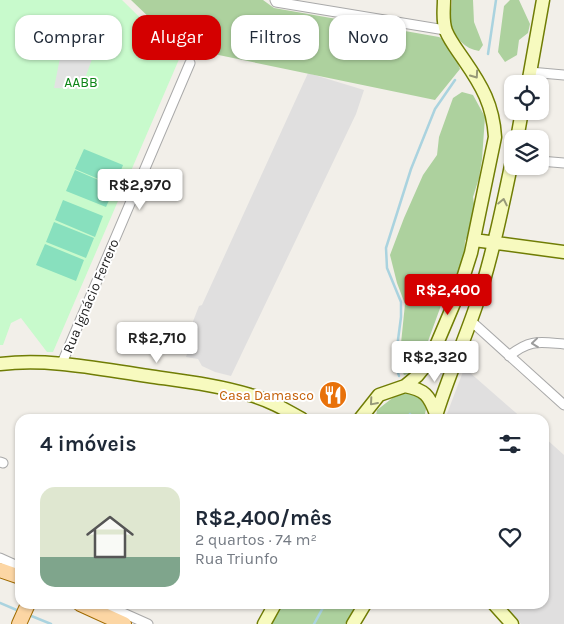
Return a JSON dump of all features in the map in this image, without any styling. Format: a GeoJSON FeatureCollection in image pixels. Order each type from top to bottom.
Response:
{"type":"FeatureCollection","features":[{"type":"Feature","properties":{"kind":"main road"},"geometry":{"type":"LineString","coordinates":[[364,414],[379,395],[404,386],[417,376],[430,360],[458,294],[474,240],[495,137],[491,107],[481,84],[445,30],[444,0]]}},
{"type":"Feature","properties":{"kind":"main road"},"geometry":{"type":"LineString","coordinates":[[530,75],[543,0]]}},
{"type":"Feature","properties":{"kind":"main road"},"geometry":{"type":"LineString","coordinates":[[437,414],[449,376],[471,321],[494,243],[509,175]]}},
{"type":"Feature","properties":{"kind":"main road"},"geometry":{"type":"LineString","coordinates":[[474,240],[564,252]]}},
{"type":"Feature","properties":{"kind":"main road"},"geometry":{"type":"LineString","coordinates":[[458,294],[460,311],[471,321]]}},
{"type":"Feature","properties":{"kind":"main road"},"geometry":{"type":"LineString","coordinates":[[0,364],[62,363],[189,382],[250,395],[293,414]]}},
{"type":"Feature","properties":{"kind":"main road"},"geometry":{"type":"LineString","coordinates":[[404,386],[419,389],[427,394],[432,402],[435,414]]}},
{"type":"Feature","properties":{"kind":"main road"},"geometry":{"type":"LineString","coordinates":[[0,570],[15,575]]}},
{"type":"Feature","properties":{"kind":"main road"},"geometry":{"type":"LineString","coordinates":[[19,624],[25,609]]}},
{"type":"Feature","properties":{"kind":"main road"},"geometry":{"type":"LineString","coordinates":[[91,609],[124,624]]}},
{"type":"Feature","properties":{"kind":"main road"},"geometry":{"type":"LineString","coordinates":[[264,624],[272,609]]}},
{"type":"Feature","properties":{"kind":"main road"},"geometry":{"type":"LineString","coordinates":[[353,624],[361,609]]}},
{"type":"Feature","properties":{"kind":"main road"},"geometry":{"type":"LineString","coordinates":[[498,609],[512,624]]}},
{"type":"Feature","properties":{"kind":"street"},"geometry":{"type":"LineString","coordinates":[[275,0],[276,2],[445,30]]}},
{"type":"Feature","properties":{"kind":"street","name":"Rua Ignácio Ferrero"},"geometry":{"type":"LineString","coordinates":[[62,363],[190,63]]}},
{"type":"Feature","properties":{"kind":"street"},"geometry":{"type":"LineString","coordinates":[[549,76],[564,75]]}},
{"type":"Feature","properties":{"kind":"street"},"geometry":{"type":"LineString","coordinates":[[549,162],[564,163]]}},
{"type":"Feature","properties":{"kind":"street"},"geometry":{"type":"LineString","coordinates":[[471,321],[564,405]]}},
{"type":"Feature","properties":{"kind":"street"},"geometry":{"type":"LineString","coordinates":[[509,356],[528,344],[543,342],[564,344]]}},
{"type":"Feature","properties":{"kind":"street"},"geometry":{"type":"LineString","coordinates":[[0,558],[15,565]]}},
{"type":"Feature","properties":{"kind":"street"},"geometry":{"type":"LineString","coordinates":[[114,609],[148,624]]}},
{"type":"Feature","properties":{"kind":"shaded area"},"geometry":{"type":"Polygon","coordinates":[[[60,60],[92,60],[81,89],[54,88],[60,60]]]}},
{"type":"Feature","properties":{"kind":"shaded area"},"geometry":{"type":"Polygon","coordinates":[[[308,73],[364,90],[356,114],[231,376],[215,372],[202,366],[198,359],[186,357],[187,354],[181,352],[199,306],[202,305],[308,73]]]}},
{"type":"Feature","properties":{"kind":"shaded area"},"geometry":{"type":"Polygon","coordinates":[[[464,369],[517,414],[447,414],[464,369]]]}},
{"type":"Feature","properties":{"kind":"shaded area"},"geometry":{"type":"Polygon","coordinates":[[[549,442],[564,455],[564,624],[521,624],[508,609],[549,609],[549,442]]]}},
{"type":"Feature","properties":{"kind":"green space","name":"AABB"},"geometry":{"type":"Polygon","coordinates":[[[0,0],[122,0],[137,15],[132,15],[132,60],[179,60],[53,352],[47,352],[21,318],[11,323],[3,345],[0,345],[0,0]]]}},
{"type":"Feature","properties":{"kind":"green space"},"geometry":{"type":"Polygon","coordinates":[[[131,0],[263,0],[274,8],[314,15],[231,15],[231,58],[221,56],[221,15],[147,15],[131,0]]]}},
{"type":"Feature","properties":{"kind":"green space"},"geometry":{"type":"Polygon","coordinates":[[[452,0],[473,0],[474,22],[483,45],[479,51],[469,48],[455,34],[450,21],[452,0]]]}},
{"type":"Feature","properties":{"kind":"green space"},"geometry":{"type":"Polygon","coordinates":[[[510,0],[519,0],[530,24],[528,33],[519,40],[517,55],[505,62],[498,52],[504,6],[510,0]]]}},
{"type":"Feature","properties":{"kind":"green space"},"geometry":{"type":"Polygon","coordinates":[[[319,16],[329,18],[329,60],[406,60],[406,31],[439,37],[451,44],[460,69],[435,100],[243,60],[319,60],[319,16]]]}},
{"type":"Feature","properties":{"kind":"green space"},"geometry":{"type":"Polygon","coordinates":[[[462,92],[473,95],[485,117],[482,159],[473,197],[475,210],[472,230],[465,241],[464,261],[455,286],[447,289],[427,344],[409,374],[404,375],[399,363],[405,304],[397,283],[390,255],[423,175],[437,155],[439,137],[453,98],[462,92]]]}},
{"type":"Feature","properties":{"kind":"green space"},"geometry":{"type":"Polygon","coordinates":[[[84,149],[123,165],[115,186],[75,169],[84,149]]]}},
{"type":"Feature","properties":{"kind":"green space"},"geometry":{"type":"Polygon","coordinates":[[[75,170],[115,187],[106,207],[66,191],[75,170]]]}},
{"type":"Feature","properties":{"kind":"green space"},"geometry":{"type":"Polygon","coordinates":[[[63,200],[103,216],[95,237],[55,220],[63,200]]]}},
{"type":"Feature","properties":{"kind":"green space"},"geometry":{"type":"Polygon","coordinates":[[[54,222],[94,238],[86,258],[46,242],[54,222]]]}},
{"type":"Feature","properties":{"kind":"green space"},"geometry":{"type":"Polygon","coordinates":[[[45,244],[84,260],[76,281],[36,265],[45,244]]]}},
{"type":"Feature","properties":{"kind":"green space"},"geometry":{"type":"Polygon","coordinates":[[[410,392],[421,397],[426,409],[425,414],[376,414],[377,410],[395,396],[410,392]]]}},
{"type":"Feature","properties":{"kind":"green space"},"geometry":{"type":"Polygon","coordinates":[[[277,609],[354,609],[345,624],[269,624],[277,609]]]}},
{"type":"Feature","properties":{"kind":"waterway"},"geometry":{"type":"LineString","coordinates":[[488,54],[496,0]]}},
{"type":"Feature","properties":{"kind":"waterway"},"geometry":{"type":"LineString","coordinates":[[399,376],[395,363],[401,302],[387,268],[386,248],[411,169],[435,109],[455,80]]}},
{"type":"Feature","properties":{"kind":"waterway"},"geometry":{"type":"LineString","coordinates":[[0,603],[19,611]]}},
{"type":"Feature","properties":{"kind":"waterway"},"geometry":{"type":"LineString","coordinates":[[314,624],[322,609]]}},
{"type":"Feature","properties":{"kind":"waterway"},"geometry":{"type":"LineString","coordinates":[[29,615],[51,624]]}},
{"type":"Feature","properties":{"kind":"place","name":"Casa Damasco"},"geometry":{"type":"Point","coordinates":[333,395]}}]}
